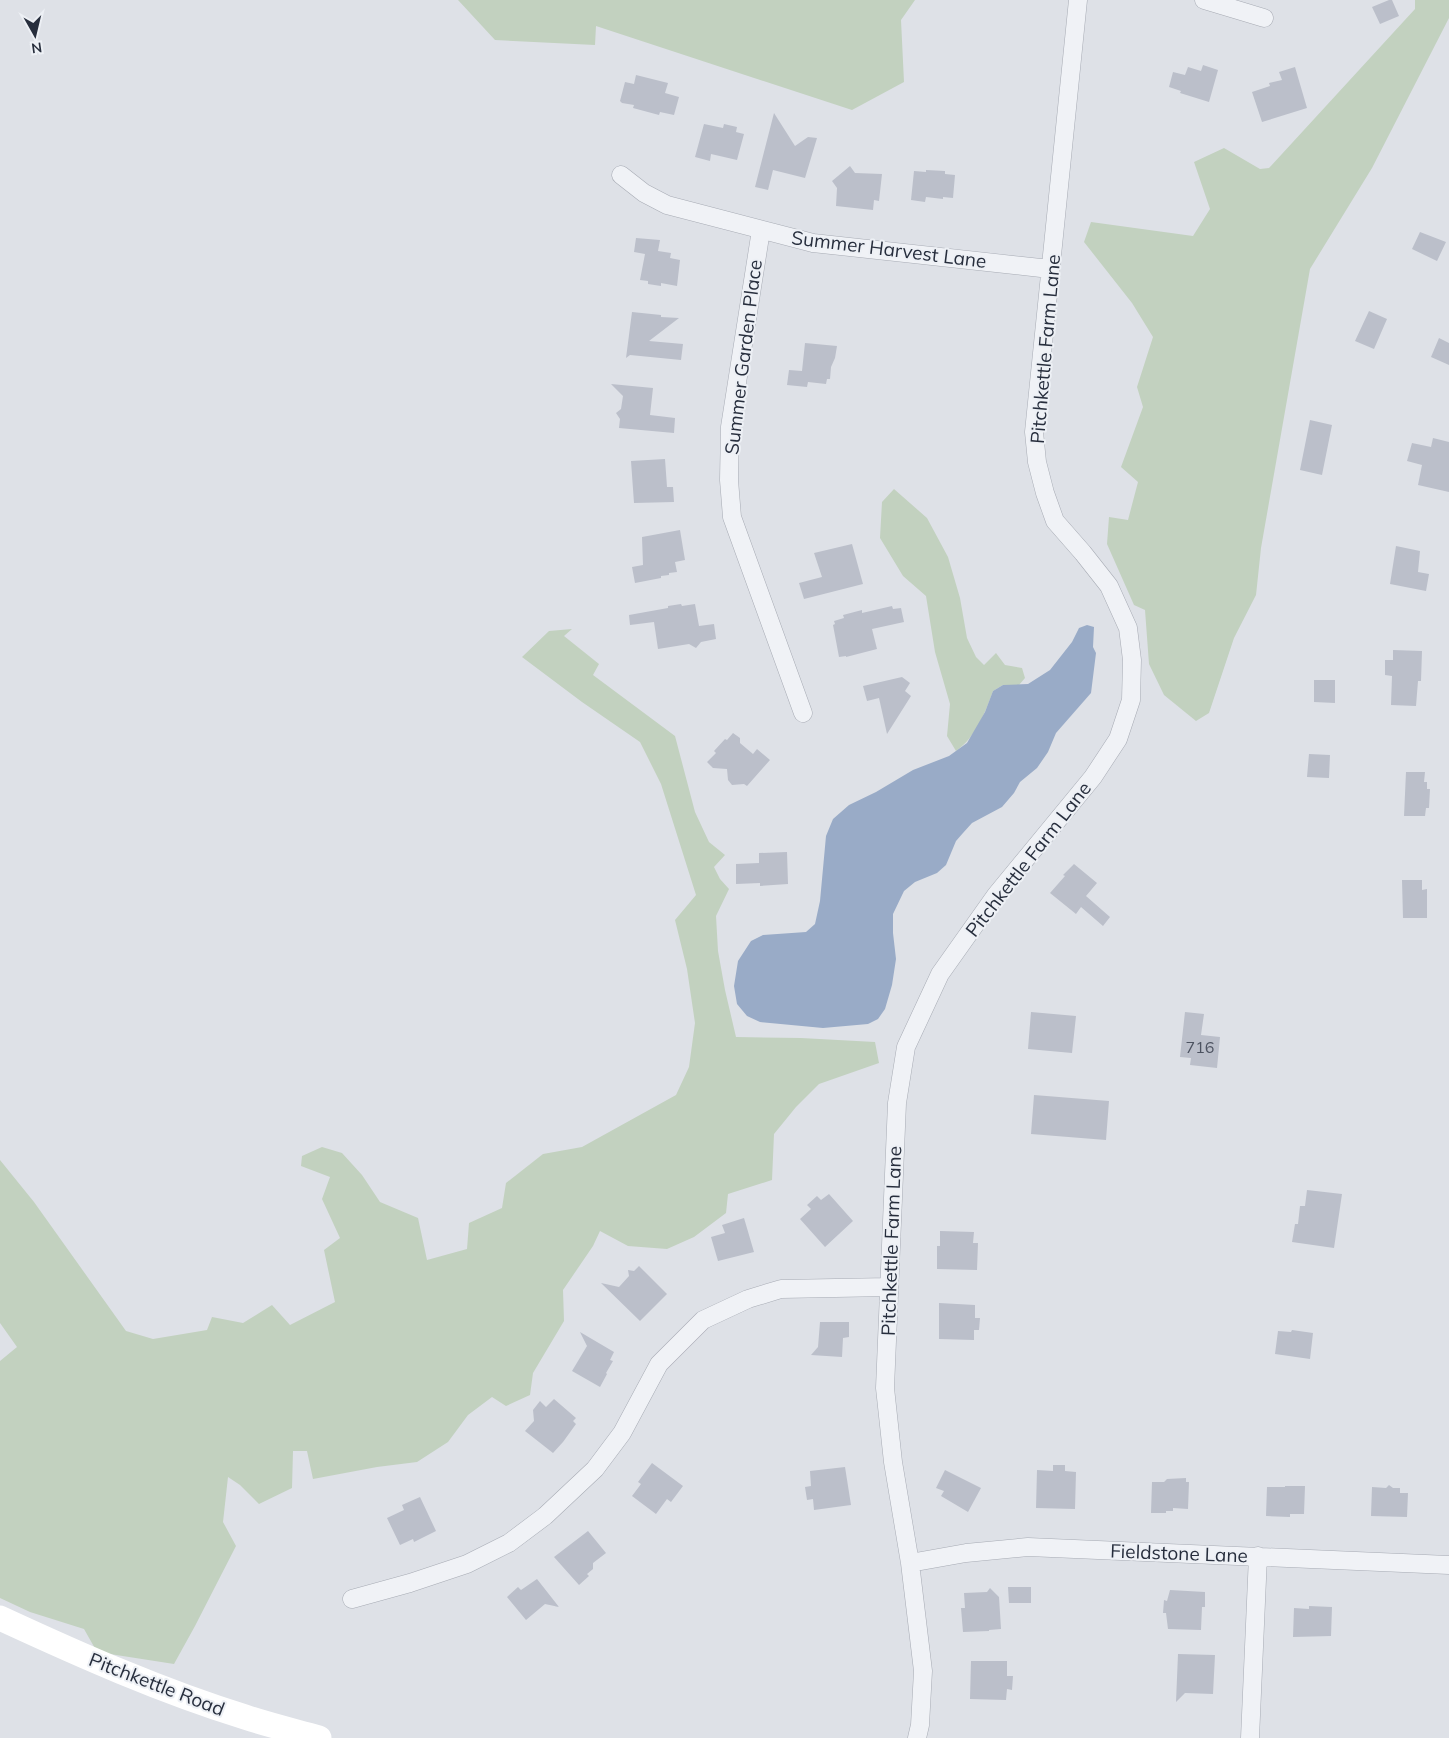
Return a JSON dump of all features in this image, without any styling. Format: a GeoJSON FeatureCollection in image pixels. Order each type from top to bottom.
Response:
{"type":"FeatureCollection","features":[{"type":"Feature","properties":{"kind":"main road","name":"Pitchkettle Road"},"geometry":{"type":"LineString","coordinates":[[0,1618],[52,1642],[188,1698],[246,1718],[319,1738]]}},
{"type":"Feature","properties":{"kind":"street","name":"Pitchkettle Farm Lane"},"geometry":{"type":"LineString","coordinates":[[917,1738],[920,1725],[923,1671],[910,1563],[893,1462],[885,1388],[897,1103],[906,1047],[940,974],[996,895],[1093,777],[1118,739],[1131,700],[1132,660],[1128,628],[1109,586],[1055,521],[1044,493],[1037,462],[1034,432],[1078,0]]}},
{"type":"Feature","properties":{"kind":"street"},"geometry":{"type":"LineString","coordinates":[[1204,0],[1264,18]]}},
{"type":"Feature","properties":{"kind":"street","name":"Summer Harvest Lane"},"geometry":{"type":"LineString","coordinates":[[621,175],[644,193],[667,206],[813,243],[1050,268]]}},
{"type":"Feature","properties":{"kind":"street","name":"Summer Garden Place"},"geometry":{"type":"LineString","coordinates":[[760,230],[730,427],[729,480],[732,517],[803,713]]}},
{"type":"Feature","properties":{"kind":"street"},"geometry":{"type":"LineString","coordinates":[[352,1598],[410,1584],[467,1564],[509,1543],[545,1516],[595,1469],[622,1432],[659,1364],[704,1320],[748,1299],[781,1289],[889,1287]]}},
{"type":"Feature","properties":{"kind":"street","name":"Fieldstone Lane"},"geometry":{"type":"LineString","coordinates":[[910,1563],[966,1553],[1028,1547],[1449,1565]]}},
{"type":"Feature","properties":{"kind":"street"},"geometry":{"type":"LineString","coordinates":[[1250,1738],[1258,1556]]}},
{"type":"Feature","properties":{"kind":"green space"},"geometry":{"type":"Polygon","coordinates":[[[458,0],[915,0],[901,20],[904,82],[852,110],[596,26],[595,45],[495,40],[458,0]]]}},
{"type":"Feature","properties":{"kind":"green space"},"geometry":{"type":"Polygon","coordinates":[[[1415,0],[1449,0],[1449,18],[1372,168],[1310,269],[1261,548],[1256,595],[1234,638],[1209,713],[1196,721],[1164,695],[1149,664],[1145,610],[1134,605],[1107,544],[1109,517],[1128,520],[1138,482],[1121,467],[1143,407],[1137,387],[1153,337],[1132,303],[1084,242],[1091,222],[1193,236],[1210,209],[1194,162],[1224,148],[1260,169],[1269,168],[1415,9],[1415,0]]]}},
{"type":"Feature","properties":{"kind":"green space"},"geometry":{"type":"Polygon","coordinates":[[[894,489],[927,518],[948,557],[960,598],[967,638],[976,657],[984,665],[996,653],[1005,665],[1022,668],[1025,678],[1019,685],[1003,685],[993,691],[974,732],[956,751],[947,736],[950,704],[935,652],[926,596],[903,576],[880,538],[882,502],[894,489]]]}},
{"type":"Feature","properties":{"kind":"green space"},"geometry":{"type":"Polygon","coordinates":[[[572,629],[564,636],[599,664],[593,675],[675,736],[695,812],[709,842],[725,855],[714,867],[720,879],[729,889],[716,916],[718,951],[736,1037],[875,1042],[879,1063],[819,1084],[796,1107],[774,1134],[772,1180],[728,1194],[726,1213],[694,1237],[667,1249],[628,1246],[600,1231],[593,1246],[563,1290],[564,1321],[533,1373],[530,1395],[506,1406],[492,1397],[468,1415],[448,1442],[417,1462],[377,1467],[313,1479],[307,1451],[293,1451],[292,1488],[259,1504],[240,1485],[228,1477],[223,1522],[236,1546],[174,1664],[97,1652],[84,1629],[30,1612],[0,1598],[0,1361],[17,1347],[0,1323],[0,1160],[34,1202],[126,1331],[153,1339],[207,1330],[212,1317],[243,1323],[272,1305],[290,1325],[335,1302],[324,1250],[340,1238],[322,1199],[330,1177],[301,1166],[302,1156],[322,1147],[342,1153],[362,1175],[380,1202],[418,1218],[427,1260],[467,1249],[469,1223],[502,1208],[506,1183],[543,1154],[582,1147],[676,1095],[689,1067],[695,1023],[687,969],[675,920],[696,895],[661,784],[640,742],[522,657],[549,631],[572,629]]]}},
{"type":"Feature","properties":{"kind":"water"},"geometry":{"type":"Polygon","coordinates":[[[1087,625],[1094,627],[1093,647],[1096,653],[1091,693],[1056,733],[1048,752],[1037,768],[1020,782],[1014,793],[1002,807],[972,823],[956,841],[946,865],[937,873],[915,882],[904,891],[893,914],[896,959],[892,985],[885,1009],[878,1019],[868,1024],[823,1028],[760,1022],[747,1016],[737,1004],[734,986],[738,961],[751,941],[763,935],[806,932],[815,924],[820,901],[826,836],[833,819],[849,805],[876,792],[913,770],[949,756],[967,743],[985,712],[993,691],[1003,685],[1028,684],[1050,670],[1072,642],[1079,628],[1087,625]]]}},
{"type":"Feature","properties":{"kind":"building"},"geometry":{"type":"Polygon","coordinates":[[[1392,0],[1399,16],[1380,24],[1372,7],[1392,0]]]}},
{"type":"Feature","properties":{"kind":"building"},"geometry":{"type":"Polygon","coordinates":[[[1203,65],[1218,70],[1209,102],[1180,93],[1181,91],[1169,87],[1173,72],[1185,75],[1188,67],[1201,71],[1203,65]]]}},
{"type":"Feature","properties":{"kind":"building"},"geometry":{"type":"Polygon","coordinates":[[[1295,67],[1307,108],[1262,122],[1252,92],[1270,86],[1269,83],[1282,80],[1279,72],[1295,67]]]}},
{"type":"Feature","properties":{"kind":"building"},"geometry":{"type":"Polygon","coordinates":[[[636,75],[668,83],[665,93],[679,97],[674,115],[660,112],[659,115],[633,108],[634,105],[620,101],[625,82],[634,84],[636,75]]]}},
{"type":"Feature","properties":{"kind":"building"},"geometry":{"type":"Polygon","coordinates":[[[774,113],[795,146],[808,137],[817,138],[805,178],[773,170],[768,190],[755,187],[774,113]]]}},
{"type":"Feature","properties":{"kind":"building"},"geometry":{"type":"Polygon","coordinates":[[[704,124],[723,128],[724,124],[737,127],[736,132],[744,134],[737,160],[711,154],[710,161],[695,157],[704,124]]]}},
{"type":"Feature","properties":{"kind":"building"},"geometry":{"type":"Polygon","coordinates":[[[850,166],[855,173],[882,174],[879,201],[874,200],[873,210],[836,206],[837,188],[832,181],[850,166]]]}},
{"type":"Feature","properties":{"kind":"building"},"geometry":{"type":"Polygon","coordinates":[[[926,170],[945,171],[945,174],[955,175],[953,198],[926,197],[925,202],[911,200],[914,171],[926,172],[926,170]]]}},
{"type":"Feature","properties":{"kind":"building"},"geometry":{"type":"Polygon","coordinates":[[[1420,232],[1446,242],[1437,261],[1412,249],[1420,232]]]}},
{"type":"Feature","properties":{"kind":"building"},"geometry":{"type":"Polygon","coordinates":[[[636,238],[660,240],[658,251],[671,253],[670,258],[680,260],[677,286],[661,283],[661,286],[648,284],[648,281],[640,280],[645,254],[634,252],[636,238]]]}},
{"type":"Feature","properties":{"kind":"building"},"geometry":{"type":"Polygon","coordinates":[[[1369,311],[1387,319],[1374,349],[1355,341],[1369,311]]]}},
{"type":"Feature","properties":{"kind":"building"},"geometry":{"type":"Polygon","coordinates":[[[632,312],[679,318],[649,341],[683,344],[681,360],[630,355],[626,358],[632,312]]]}},
{"type":"Feature","properties":{"kind":"building"},"geometry":{"type":"Polygon","coordinates":[[[1439,338],[1449,343],[1449,365],[1431,357],[1439,338]]]}},
{"type":"Feature","properties":{"kind":"building"},"geometry":{"type":"Polygon","coordinates":[[[805,343],[837,346],[831,367],[830,379],[827,379],[826,384],[808,382],[807,387],[787,385],[789,370],[802,371],[805,343]]]}},
{"type":"Feature","properties":{"kind":"building"},"geometry":{"type":"Polygon","coordinates":[[[611,384],[653,388],[650,415],[675,418],[674,433],[619,428],[620,419],[616,413],[621,409],[623,396],[611,384]]]}},
{"type":"Feature","properties":{"kind":"building"},"geometry":{"type":"Polygon","coordinates":[[[1310,420],[1332,425],[1322,475],[1300,470],[1310,420]]]}},
{"type":"Feature","properties":{"kind":"building"},"geometry":{"type":"Polygon","coordinates":[[[1433,438],[1449,442],[1449,492],[1418,485],[1422,465],[1407,461],[1412,443],[1431,447],[1433,438]]]}},
{"type":"Feature","properties":{"kind":"building"},"geometry":{"type":"Polygon","coordinates":[[[665,459],[667,487],[673,487],[674,502],[634,503],[631,461],[665,459]]]}},
{"type":"Feature","properties":{"kind":"building"},"geometry":{"type":"Polygon","coordinates":[[[680,530],[685,560],[675,562],[677,572],[661,576],[661,578],[635,583],[632,567],[643,565],[642,537],[680,530]]]}},
{"type":"Feature","properties":{"kind":"building"},"geometry":{"type":"Polygon","coordinates":[[[852,544],[863,584],[804,599],[799,583],[822,577],[814,553],[852,544]]]}},
{"type":"Feature","properties":{"kind":"building"},"geometry":{"type":"Polygon","coordinates":[[[1396,546],[1420,551],[1418,572],[1429,574],[1426,591],[1390,584],[1396,546]]]}},
{"type":"Feature","properties":{"kind":"building"},"geometry":{"type":"Polygon","coordinates":[[[681,604],[682,606],[695,604],[699,626],[714,624],[716,639],[701,642],[696,648],[689,644],[658,649],[654,622],[630,625],[629,615],[681,604]]]}},
{"type":"Feature","properties":{"kind":"building"},"geometry":{"type":"Polygon","coordinates":[[[892,606],[893,609],[901,608],[904,622],[872,629],[877,649],[839,657],[833,625],[835,624],[834,621],[844,618],[843,615],[862,610],[862,613],[892,606]]]}},
{"type":"Feature","properties":{"kind":"building"},"geometry":{"type":"Polygon","coordinates":[[[1393,650],[1422,651],[1421,681],[1418,681],[1416,706],[1391,705],[1392,676],[1385,675],[1385,660],[1393,660],[1393,650]]]}},
{"type":"Feature","properties":{"kind":"building"},"geometry":{"type":"Polygon","coordinates":[[[902,677],[910,683],[905,691],[911,696],[887,734],[879,698],[867,701],[863,686],[902,677]]]}},
{"type":"Feature","properties":{"kind":"building"},"geometry":{"type":"Polygon","coordinates":[[[1314,680],[1335,680],[1335,703],[1314,702],[1314,680]]]}},
{"type":"Feature","properties":{"kind":"building"},"geometry":{"type":"Polygon","coordinates":[[[733,733],[740,738],[740,743],[753,754],[757,749],[770,760],[747,786],[744,784],[732,785],[728,780],[727,769],[713,768],[707,762],[716,753],[714,751],[733,733]]]}},
{"type":"Feature","properties":{"kind":"building"},"geometry":{"type":"Polygon","coordinates":[[[1309,754],[1330,755],[1329,778],[1307,777],[1309,754]]]}},
{"type":"Feature","properties":{"kind":"building"},"geometry":{"type":"Polygon","coordinates":[[[1406,772],[1425,772],[1424,782],[1427,782],[1427,789],[1430,789],[1429,808],[1426,808],[1425,816],[1404,816],[1406,772]]]}},
{"type":"Feature","properties":{"kind":"building"},"geometry":{"type":"Polygon","coordinates":[[[787,852],[788,884],[760,886],[760,883],[736,884],[736,864],[759,863],[759,853],[787,852]]]}},
{"type":"Feature","properties":{"kind":"building"},"geometry":{"type":"Polygon","coordinates":[[[1074,864],[1097,883],[1086,896],[1110,917],[1103,926],[1081,907],[1076,914],[1050,893],[1074,864]]]}},
{"type":"Feature","properties":{"kind":"building"},"geometry":{"type":"Polygon","coordinates":[[[1402,880],[1422,880],[1422,890],[1427,889],[1427,918],[1403,918],[1402,880]]]}},
{"type":"Feature","properties":{"kind":"building"},"geometry":{"type":"Polygon","coordinates":[[[1031,1012],[1076,1016],[1072,1053],[1028,1049],[1031,1012]]]}},
{"type":"Feature","properties":{"kind":"building"},"geometry":{"type":"Polygon","coordinates":[[[1185,1012],[1204,1014],[1201,1035],[1220,1037],[1217,1068],[1190,1065],[1191,1058],[1180,1057],[1185,1012]]]}},
{"type":"Feature","properties":{"kind":"building"},"geometry":{"type":"Polygon","coordinates":[[[1034,1095],[1109,1101],[1106,1140],[1031,1134],[1034,1095]]]}},
{"type":"Feature","properties":{"kind":"building"},"geometry":{"type":"Polygon","coordinates":[[[1307,1190],[1342,1194],[1334,1248],[1292,1242],[1295,1224],[1298,1224],[1300,1206],[1305,1206],[1307,1190]]]}},
{"type":"Feature","properties":{"kind":"building"},"geometry":{"type":"Polygon","coordinates":[[[829,1194],[853,1221],[825,1247],[800,1219],[811,1209],[807,1205],[817,1196],[821,1200],[829,1194]]]}},
{"type":"Feature","properties":{"kind":"building"},"geometry":{"type":"Polygon","coordinates":[[[744,1218],[754,1252],[718,1261],[711,1237],[725,1233],[722,1225],[744,1218]]]}},
{"type":"Feature","properties":{"kind":"building"},"geometry":{"type":"Polygon","coordinates":[[[940,1231],[974,1232],[973,1243],[978,1243],[977,1270],[937,1269],[937,1246],[940,1246],[940,1231]]]}},
{"type":"Feature","properties":{"kind":"building"},"geometry":{"type":"Polygon","coordinates":[[[639,1266],[667,1294],[640,1321],[601,1283],[619,1287],[629,1276],[628,1270],[634,1271],[639,1266]]]}},
{"type":"Feature","properties":{"kind":"building"},"geometry":{"type":"Polygon","coordinates":[[[939,1303],[975,1305],[975,1318],[980,1318],[979,1330],[974,1330],[974,1340],[939,1339],[939,1303]]]}},
{"type":"Feature","properties":{"kind":"building"},"geometry":{"type":"Polygon","coordinates":[[[820,1322],[849,1322],[849,1337],[843,1338],[842,1357],[811,1355],[818,1347],[820,1322]]]}},
{"type":"Feature","properties":{"kind":"building"},"geometry":{"type":"Polygon","coordinates":[[[1292,1330],[1313,1333],[1310,1359],[1275,1354],[1278,1331],[1291,1332],[1292,1330]]]}},
{"type":"Feature","properties":{"kind":"building"},"geometry":{"type":"Polygon","coordinates":[[[580,1332],[614,1352],[610,1360],[613,1361],[600,1387],[572,1371],[587,1346],[580,1332]]]}},
{"type":"Feature","properties":{"kind":"building"},"geometry":{"type":"Polygon","coordinates":[[[554,1399],[576,1418],[573,1421],[576,1424],[553,1453],[525,1431],[534,1421],[533,1410],[540,1401],[546,1407],[554,1399]]]}},
{"type":"Feature","properties":{"kind":"building"},"geometry":{"type":"Polygon","coordinates":[[[652,1463],[683,1486],[671,1502],[667,1499],[656,1514],[632,1496],[641,1484],[638,1482],[652,1463]]]}},
{"type":"Feature","properties":{"kind":"building"},"geometry":{"type":"Polygon","coordinates":[[[1053,1465],[1065,1465],[1065,1471],[1076,1472],[1075,1509],[1036,1508],[1037,1470],[1053,1471],[1053,1465]]]}},
{"type":"Feature","properties":{"kind":"building"},"geometry":{"type":"Polygon","coordinates":[[[845,1467],[851,1505],[814,1510],[813,1499],[807,1500],[805,1487],[811,1486],[810,1471],[845,1467]]]}},
{"type":"Feature","properties":{"kind":"building"},"geometry":{"type":"Polygon","coordinates":[[[945,1470],[981,1488],[968,1512],[941,1496],[944,1491],[936,1488],[945,1470]]]}},
{"type":"Feature","properties":{"kind":"building"},"geometry":{"type":"Polygon","coordinates":[[[1186,1478],[1186,1482],[1189,1482],[1188,1509],[1173,1508],[1173,1511],[1166,1511],[1166,1513],[1151,1513],[1152,1482],[1186,1478]]]}},
{"type":"Feature","properties":{"kind":"building"},"geometry":{"type":"Polygon","coordinates":[[[1389,1485],[1393,1488],[1400,1488],[1400,1493],[1408,1493],[1407,1517],[1371,1516],[1372,1487],[1386,1488],[1389,1485]]]}},
{"type":"Feature","properties":{"kind":"building"},"geometry":{"type":"Polygon","coordinates":[[[1305,1486],[1304,1514],[1290,1514],[1290,1517],[1266,1516],[1267,1487],[1305,1486]]]}},
{"type":"Feature","properties":{"kind":"building"},"geometry":{"type":"Polygon","coordinates":[[[420,1497],[436,1531],[414,1542],[413,1539],[400,1545],[387,1518],[404,1510],[402,1505],[420,1497]]]}},
{"type":"Feature","properties":{"kind":"building"},"geometry":{"type":"Polygon","coordinates":[[[588,1531],[606,1553],[593,1563],[593,1569],[587,1574],[589,1576],[579,1585],[554,1557],[588,1531]]]}},
{"type":"Feature","properties":{"kind":"building"},"geometry":{"type":"Polygon","coordinates":[[[537,1579],[559,1607],[545,1604],[526,1620],[507,1597],[518,1587],[521,1590],[537,1579]]]}},
{"type":"Feature","properties":{"kind":"building"},"geometry":{"type":"Polygon","coordinates":[[[1008,1587],[1031,1587],[1031,1603],[1009,1603],[1008,1587]]]}},
{"type":"Feature","properties":{"kind":"building"},"geometry":{"type":"Polygon","coordinates":[[[990,1588],[999,1597],[1001,1629],[963,1632],[961,1608],[965,1608],[964,1593],[987,1592],[990,1588]]]}},
{"type":"Feature","properties":{"kind":"building"},"geometry":{"type":"Polygon","coordinates":[[[1170,1590],[1205,1592],[1205,1607],[1202,1607],[1201,1630],[1168,1629],[1166,1613],[1163,1613],[1164,1600],[1167,1601],[1170,1590]]]}},
{"type":"Feature","properties":{"kind":"building"},"geometry":{"type":"Polygon","coordinates":[[[1309,1606],[1332,1607],[1331,1636],[1293,1637],[1294,1608],[1309,1609],[1309,1606]]]}},
{"type":"Feature","properties":{"kind":"building"},"geometry":{"type":"Polygon","coordinates":[[[1178,1654],[1215,1655],[1213,1694],[1185,1693],[1176,1702],[1178,1654]]]}},
{"type":"Feature","properties":{"kind":"building"},"geometry":{"type":"Polygon","coordinates":[[[971,1661],[1007,1661],[1007,1676],[1013,1676],[1012,1690],[1007,1689],[1006,1700],[970,1699],[971,1661]]]}}]}
